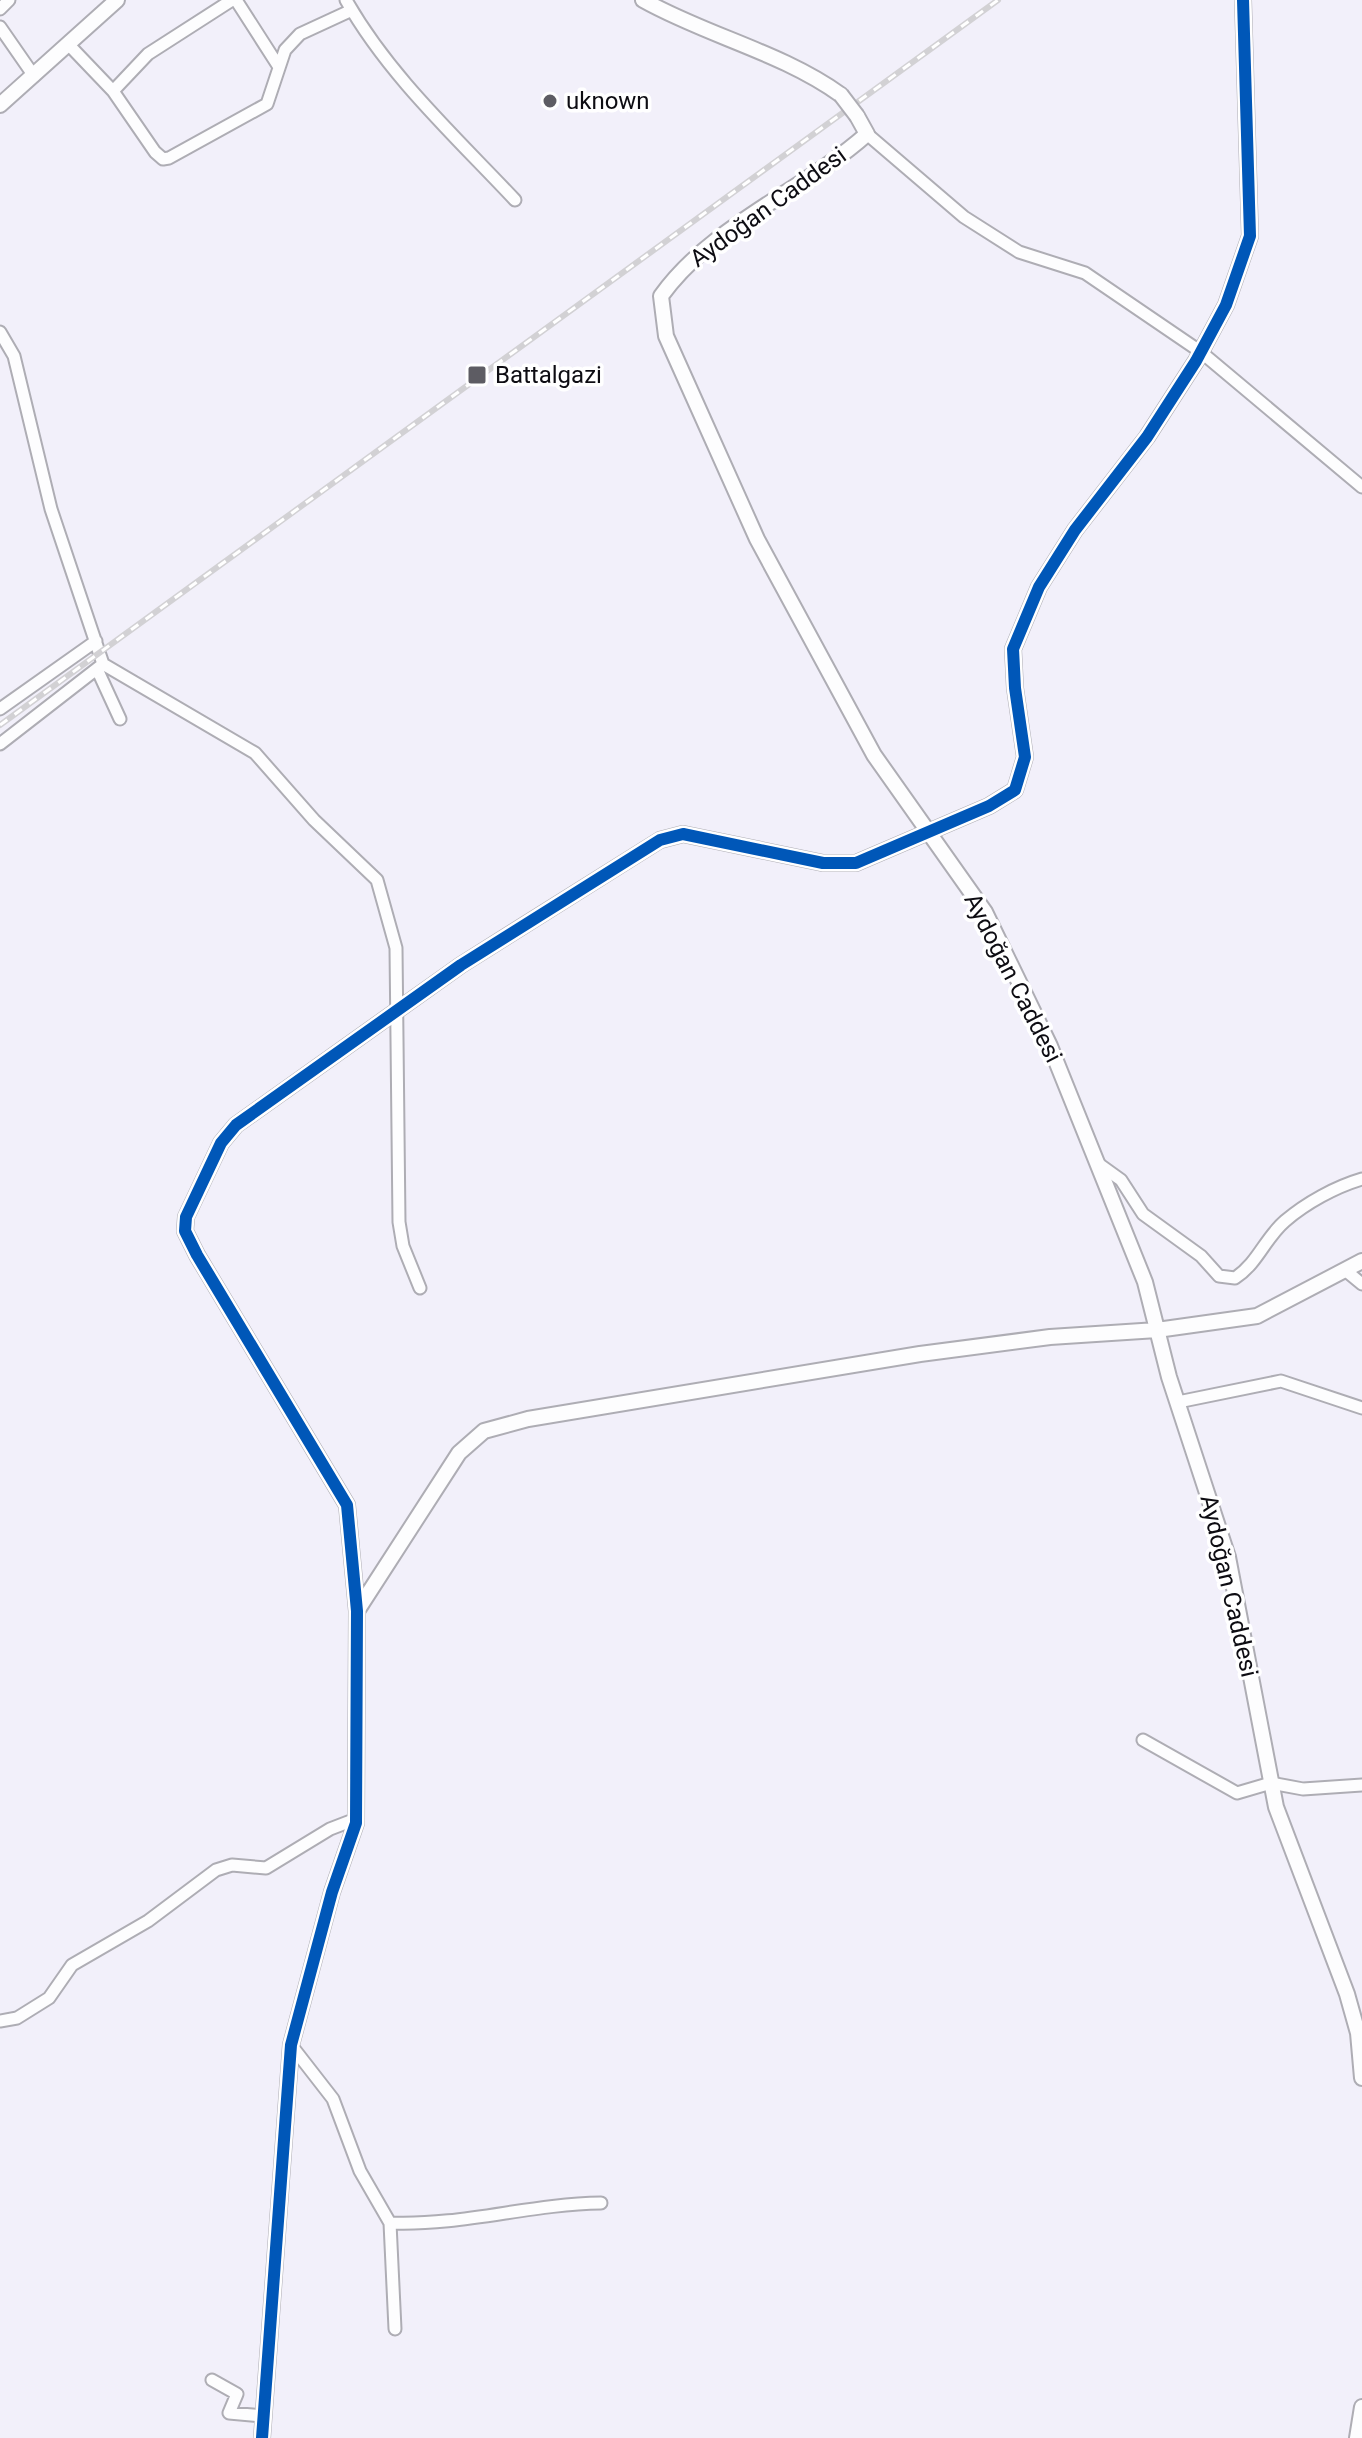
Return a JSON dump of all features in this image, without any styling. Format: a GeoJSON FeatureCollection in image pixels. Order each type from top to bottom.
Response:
{"type":"FeatureCollection","features":[{"type":"Feature","properties":{"kind":"street"},"geometry":{"type":"LineString","coordinates":[[0,9],[9,0]]}},
{"type":"Feature","properties":{"kind":"street"},"geometry":{"type":"LineString","coordinates":[[0,105],[117,0]]}},
{"type":"Feature","properties":{"kind":"street"},"geometry":{"type":"LineString","coordinates":[[113,91],[148,54],[234,0],[279,67]]}},
{"type":"Feature","properties":{"kind":"street","name":"Aydoğan Caddesi"},"geometry":{"type":"LineString","coordinates":[[643,0],[673,17],[812,74],[841,95],[867,134],[842,156],[710,246],[679,271],[661,296],[666,336],[757,539],[874,755],[985,912],[1050,1046],[1145,1282],[1178,1402],[1228,1557],[1271,1783],[1307,1895],[1347,1994],[1358,2033],[1362,2078]]}},
{"type":"Feature","properties":{"kind":"street"},"geometry":{"type":"LineString","coordinates":[[262,2438],[291,2045],[356,1819],[357,1611],[347,1505],[185,1231],[186,1217],[221,1143],[236,1125],[461,965],[660,840],[683,834],[823,863],[856,863],[928,829],[989,806],[1015,790],[1025,757],[1013,649],[1039,587],[1075,530],[1147,437],[1201,352],[1226,305],[1250,236],[1243,0]]}},
{"type":"Feature","properties":{"kind":"street"},"geometry":{"type":"LineString","coordinates":[[69,45],[113,91],[163,159],[267,104],[285,50],[300,34],[349,5],[443,126],[515,200]]}},
{"type":"Feature","properties":{"kind":"street"},"geometry":{"type":"LineString","coordinates":[[0,27],[34,76]]}},
{"type":"Feature","properties":{"kind":"street"},"geometry":{"type":"LineString","coordinates":[[867,134],[964,217],[1019,252],[1085,273],[1201,352],[1362,487]]}},
{"type":"Feature","properties":{"kind":"street"},"geometry":{"type":"LineString","coordinates":[[2,338],[14,356],[51,509],[96,641],[100,666],[120,719]]}},
{"type":"Feature","properties":{"kind":"street"},"geometry":{"type":"LineString","coordinates":[[0,709],[96,641]]}},
{"type":"Feature","properties":{"kind":"street"},"geometry":{"type":"LineString","coordinates":[[0,744],[100,666]]}},
{"type":"Feature","properties":{"kind":"street"},"geometry":{"type":"LineString","coordinates":[[100,666],[255,753],[314,820],[377,880],[396,948],[399,1222],[403,1246],[420,1288]]}},
{"type":"Feature","properties":{"kind":"street"},"geometry":{"type":"LineString","coordinates":[[1095,1161],[1121,1180],[1143,1214],[1201,1256],[1219,1276],[1235,1278],[1251,1268],[1283,1222],[1340,1186],[1362,1179]]}},
{"type":"Feature","properties":{"kind":"street"},"geometry":{"type":"LineString","coordinates":[[357,1611],[459,1453],[484,1431],[528,1419],[920,1354],[1050,1337],[1157,1330],[1257,1316],[1362,1261]]}},
{"type":"Feature","properties":{"kind":"street"},"geometry":{"type":"LineString","coordinates":[[1345,1270],[1362,1284]]}},
{"type":"Feature","properties":{"kind":"street"},"geometry":{"type":"LineString","coordinates":[[1178,1402],[1281,1381],[1362,1408]]}},
{"type":"Feature","properties":{"kind":"street"},"geometry":{"type":"LineString","coordinates":[[1143,1740],[1237,1793],[1271,1783],[1303,1789],[1362,1785]]}},
{"type":"Feature","properties":{"kind":"street"},"geometry":{"type":"LineString","coordinates":[[0,2021],[17,2018],[49,1998],[72,1965],[148,1921],[216,1870],[232,1865],[266,1868],[330,1829],[356,1819]]}},
{"type":"Feature","properties":{"kind":"street"},"geometry":{"type":"LineString","coordinates":[[291,2045],[333,2099],[360,2171],[390,2223],[395,2329]]}},
{"type":"Feature","properties":{"kind":"street"},"geometry":{"type":"LineString","coordinates":[[390,2223],[454,2222],[575,2203],[601,2203]]}},
{"type":"Feature","properties":{"kind":"street"},"geometry":{"type":"LineString","coordinates":[[212,2380],[237,2394],[229,2413],[263,2416]]}},
{"type":"Feature","properties":{"kind":"street"},"geometry":{"type":"LineString","coordinates":[[1357,2438],[1362,2407]]}},
{"type":"Feature","properties":{"kind":"railway"},"geometry":{"type":"LineString","coordinates":[[0,725],[998,0]]}},
{"type":"Feature","properties":{"kind":"cycle path"},"geometry":{"type":"LineString","coordinates":[[262,2438],[291,2045],[332,1892],[356,1823],[357,1611],[347,1505],[197,1255],[185,1231],[186,1217],[221,1143],[236,1125],[461,965],[660,840],[683,834],[823,863],[856,863],[989,806],[1015,790],[1025,757],[1013,649],[1039,587],[1075,530],[1147,437],[1196,361],[1226,305],[1250,236],[1243,0]]}},
{"type":"Feature","properties":{"kind":"place","name":"uknown"},"geometry":{"type":"Point","coordinates":[550,101]}},
{"type":"Feature","properties":{"kind":"place","name":"Battalgazi"},"geometry":{"type":"Point","coordinates":[477,375]}}]}
